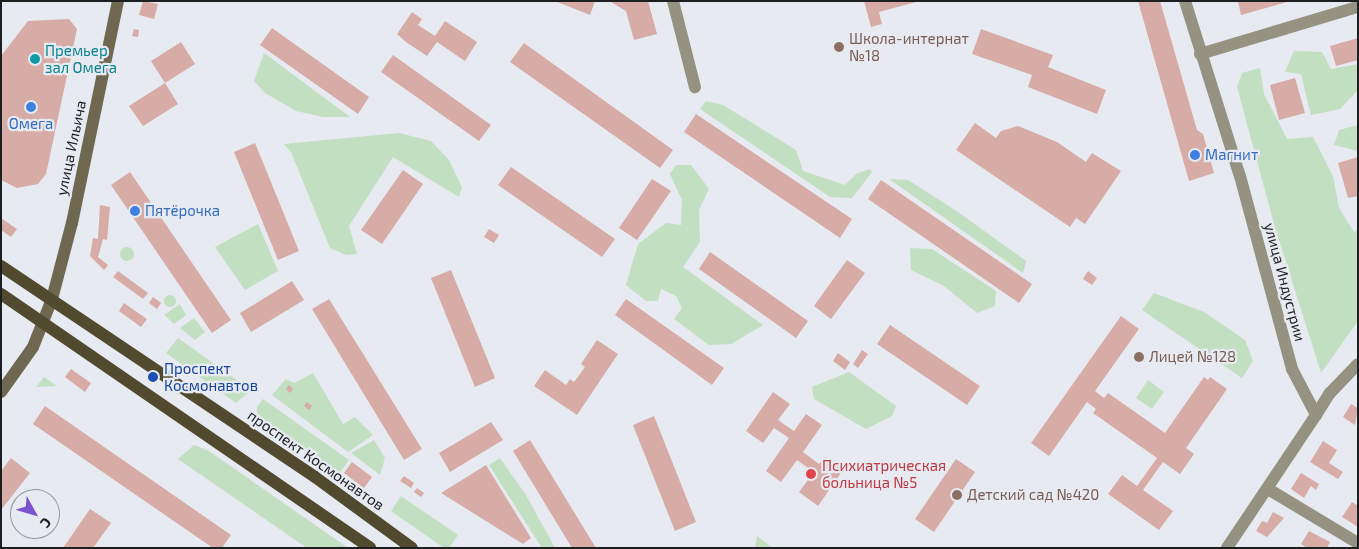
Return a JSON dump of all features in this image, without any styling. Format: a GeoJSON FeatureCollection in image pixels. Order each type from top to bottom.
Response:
{"type":"FeatureCollection","features":[{"type":"Feature","properties":{"kind":"main road","name":"улица Ильича"},"geometry":{"type":"LineString","coordinates":[[1,392],[33,347],[44,324],[52,300],[72,223],[118,1]]}},
{"type":"Feature","properties":{"kind":"main road","name":"проспект Космонавтов"},"geometry":{"type":"LineString","coordinates":[[1,266],[315,477],[412,548]]}},
{"type":"Feature","properties":{"kind":"main road"},"geometry":{"type":"LineString","coordinates":[[1,294],[370,548]]}},
{"type":"Feature","properties":{"kind":"street"},"geometry":{"type":"LineString","coordinates":[[673,1],[695,87]]}},
{"type":"Feature","properties":{"kind":"street","name":"улица Индустрии"},"geometry":{"type":"LineString","coordinates":[[1185,1],[1200,54],[1240,176],[1292,370],[1316,415]]}},
{"type":"Feature","properties":{"kind":"street"},"geometry":{"type":"LineString","coordinates":[[1200,54],[1358,6]]}},
{"type":"Feature","properties":{"kind":"street"},"geometry":{"type":"LineString","coordinates":[[1227,548],[1330,393],[1358,364]]}},
{"type":"Feature","properties":{"kind":"street"},"geometry":{"type":"LineString","coordinates":[[1268,489],[1358,543]]}},
{"type":"Feature","properties":{"kind":"green space"},"geometry":{"type":"Polygon","coordinates":[[[1294,51],[1322,52],[1331,69],[1358,64],[1358,90],[1340,109],[1311,115],[1301,74],[1285,72],[1294,51]]]}},
{"type":"Feature","properties":{"kind":"green space"},"geometry":{"type":"Polygon","coordinates":[[[264,53],[350,117],[323,117],[296,111],[265,93],[254,81],[264,53]]]}},
{"type":"Feature","properties":{"kind":"green space"},"geometry":{"type":"Polygon","coordinates":[[[1260,68],[1264,94],[1287,139],[1313,137],[1333,176],[1339,208],[1354,232],[1358,230],[1358,321],[1321,373],[1274,224],[1237,87],[1242,73],[1260,68]]]}},
{"type":"Feature","properties":{"kind":"green space"},"geometry":{"type":"Polygon","coordinates":[[[706,101],[723,105],[796,150],[803,171],[845,185],[856,174],[870,169],[872,172],[852,198],[830,197],[700,109],[706,101]]]}},
{"type":"Feature","properties":{"kind":"green space"},"geometry":{"type":"Polygon","coordinates":[[[1358,125],[1358,151],[1334,145],[1339,130],[1358,125]]]}},
{"type":"Feature","properties":{"kind":"green space"},"geometry":{"type":"Polygon","coordinates":[[[399,133],[431,141],[449,160],[462,187],[459,197],[393,157],[349,226],[357,254],[346,255],[330,248],[291,152],[284,144],[399,133]]]}},
{"type":"Feature","properties":{"kind":"green space"},"geometry":{"type":"Polygon","coordinates":[[[676,165],[691,165],[709,189],[699,210],[700,242],[683,267],[763,325],[731,344],[709,345],[674,319],[682,308],[676,296],[661,289],[658,301],[646,301],[626,285],[638,244],[666,223],[681,225],[682,200],[670,174],[676,165]]]}},
{"type":"Feature","properties":{"kind":"green space"},"geometry":{"type":"Polygon","coordinates":[[[889,179],[908,180],[958,212],[1026,261],[1023,273],[889,179]]]}},
{"type":"Feature","properties":{"kind":"green space"},"geometry":{"type":"Polygon","coordinates":[[[258,224],[278,271],[245,290],[215,247],[258,224]]]}},
{"type":"Feature","properties":{"kind":"green space"},"geometry":{"type":"Polygon","coordinates":[[[124,247],[130,247],[134,254],[130,261],[124,261],[120,257],[120,251],[124,247]]]}},
{"type":"Feature","properties":{"kind":"green space"},"geometry":{"type":"Polygon","coordinates":[[[910,248],[932,249],[996,291],[995,306],[977,313],[944,286],[911,270],[910,248]]]}},
{"type":"Feature","properties":{"kind":"green space"},"geometry":{"type":"Polygon","coordinates":[[[1154,293],[1204,312],[1245,340],[1253,361],[1242,378],[1142,310],[1154,293]]]}},
{"type":"Feature","properties":{"kind":"green space"},"geometry":{"type":"Polygon","coordinates":[[[172,295],[175,296],[175,306],[168,307],[165,306],[164,299],[165,296],[172,295]]]}},
{"type":"Feature","properties":{"kind":"green space"},"geometry":{"type":"Polygon","coordinates":[[[180,304],[186,315],[174,324],[164,315],[180,304]]]}},
{"type":"Feature","properties":{"kind":"green space"},"geometry":{"type":"Polygon","coordinates":[[[194,318],[205,332],[195,340],[180,328],[194,318]]]}},
{"type":"Feature","properties":{"kind":"green space"},"geometry":{"type":"Polygon","coordinates":[[[178,338],[251,390],[236,403],[166,353],[178,338]]]}},
{"type":"Feature","properties":{"kind":"green space"},"geometry":{"type":"Polygon","coordinates":[[[849,372],[896,406],[892,416],[866,429],[814,399],[812,387],[849,372]]]}},
{"type":"Feature","properties":{"kind":"green space"},"geometry":{"type":"Polygon","coordinates":[[[313,373],[343,424],[355,417],[373,435],[348,452],[272,395],[286,379],[294,383],[313,373]]]}},
{"type":"Feature","properties":{"kind":"green space"},"geometry":{"type":"Polygon","coordinates":[[[44,377],[57,386],[36,387],[44,377]]]}},
{"type":"Feature","properties":{"kind":"green space"},"geometry":{"type":"Polygon","coordinates":[[[1148,380],[1164,392],[1152,409],[1136,398],[1148,380]]]}},
{"type":"Feature","properties":{"kind":"green space"},"geometry":{"type":"Polygon","coordinates":[[[263,399],[349,460],[338,475],[257,418],[257,407],[263,399]]]}},
{"type":"Feature","properties":{"kind":"green space"},"geometry":{"type":"Polygon","coordinates":[[[374,440],[385,458],[380,475],[351,453],[374,440]]]}},
{"type":"Feature","properties":{"kind":"green space"},"geometry":{"type":"Polygon","coordinates":[[[194,445],[209,451],[348,548],[307,548],[178,459],[194,445]]]}},
{"type":"Feature","properties":{"kind":"green space"},"geometry":{"type":"Polygon","coordinates":[[[500,458],[526,495],[555,548],[542,548],[489,465],[500,458]]]}},
{"type":"Feature","properties":{"kind":"green space"},"geometry":{"type":"Polygon","coordinates":[[[401,496],[458,535],[449,548],[444,548],[391,511],[401,496]]]}},
{"type":"Feature","properties":{"kind":"green space"},"geometry":{"type":"Polygon","coordinates":[[[757,536],[773,548],[755,548],[757,536]]]}},
{"type":"Feature","properties":{"kind":"building"},"geometry":{"type":"Polygon","coordinates":[[[143,1],[158,4],[154,19],[139,15],[143,1]]]}},
{"type":"Feature","properties":{"kind":"building"},"geometry":{"type":"Polygon","coordinates":[[[555,1],[595,1],[590,15],[555,1]]]}},
{"type":"Feature","properties":{"kind":"building"},"geometry":{"type":"Polygon","coordinates":[[[609,1],[648,1],[657,34],[634,40],[626,11],[609,1]]]}},
{"type":"Feature","properties":{"kind":"building"},"geometry":{"type":"Polygon","coordinates":[[[864,1],[916,2],[879,12],[882,24],[871,27],[864,1]]]}},
{"type":"Feature","properties":{"kind":"building"},"geometry":{"type":"Polygon","coordinates":[[[1138,1],[1160,1],[1197,130],[1203,134],[1214,173],[1189,181],[1138,1]]]}},
{"type":"Feature","properties":{"kind":"building"},"geometry":{"type":"Polygon","coordinates":[[[1238,1],[1287,1],[1287,2],[1241,15],[1238,1]]]}},
{"type":"Feature","properties":{"kind":"building"},"geometry":{"type":"Polygon","coordinates":[[[412,12],[422,19],[418,25],[435,36],[445,21],[477,42],[465,61],[437,42],[427,56],[397,34],[412,12]]]}},
{"type":"Feature","properties":{"kind":"building","name":"Омега"},"geometry":{"type":"Polygon","coordinates":[[[69,19],[77,29],[46,174],[38,184],[17,188],[1,180],[1,56],[28,21],[69,19]]]}},
{"type":"Feature","properties":{"kind":"building"},"geometry":{"type":"Polygon","coordinates":[[[272,28],[369,97],[358,114],[260,45],[272,28]]]}},
{"type":"Feature","properties":{"kind":"building"},"geometry":{"type":"Polygon","coordinates":[[[134,29],[139,30],[138,37],[132,36],[134,29]]]}},
{"type":"Feature","properties":{"kind":"building"},"geometry":{"type":"Polygon","coordinates":[[[981,29],[1053,55],[1048,67],[1106,90],[1097,114],[1028,87],[1032,75],[972,54],[981,29]]]}},
{"type":"Feature","properties":{"kind":"building"},"geometry":{"type":"Polygon","coordinates":[[[1358,38],[1358,60],[1336,66],[1330,46],[1358,38]]]}},
{"type":"Feature","properties":{"kind":"building"},"geometry":{"type":"Polygon","coordinates":[[[181,42],[195,64],[165,83],[151,61],[181,42]]]}},
{"type":"Feature","properties":{"kind":"building"},"geometry":{"type":"Polygon","coordinates":[[[524,43],[673,150],[660,168],[510,62],[524,43]]]}},
{"type":"Feature","properties":{"kind":"building"},"geometry":{"type":"Polygon","coordinates":[[[393,55],[491,125],[479,141],[381,72],[393,55]]]}},
{"type":"Feature","properties":{"kind":"building"},"geometry":{"type":"Polygon","coordinates":[[[1295,78],[1305,113],[1279,120],[1270,85],[1295,78]]]}},
{"type":"Feature","properties":{"kind":"building"},"geometry":{"type":"Polygon","coordinates":[[[165,83],[178,104],[143,126],[129,106],[165,83]]]}},
{"type":"Feature","properties":{"kind":"building"},"geometry":{"type":"Polygon","coordinates":[[[696,114],[852,219],[840,238],[684,132],[696,114]]]}},
{"type":"Feature","properties":{"kind":"building"},"geometry":{"type":"Polygon","coordinates":[[[975,123],[996,138],[1001,131],[1018,126],[1057,142],[1086,162],[1092,153],[1121,171],[1085,224],[1076,218],[1070,227],[956,150],[975,123]]]}},
{"type":"Feature","properties":{"kind":"building"},"geometry":{"type":"Polygon","coordinates":[[[255,143],[299,251],[278,260],[234,152],[255,143]]]}},
{"type":"Feature","properties":{"kind":"building"},"geometry":{"type":"Polygon","coordinates":[[[1358,157],[1358,196],[1348,198],[1338,163],[1358,157]]]}},
{"type":"Feature","properties":{"kind":"building"},"geometry":{"type":"Polygon","coordinates":[[[511,167],[615,239],[602,257],[498,185],[511,167]]]}},
{"type":"Feature","properties":{"kind":"building"},"geometry":{"type":"Polygon","coordinates":[[[403,170],[423,184],[382,244],[361,230],[403,170]]]}},
{"type":"Feature","properties":{"kind":"building"},"geometry":{"type":"Polygon","coordinates":[[[130,172],[231,320],[212,333],[111,185],[130,172]]]}},
{"type":"Feature","properties":{"kind":"building"},"geometry":{"type":"Polygon","coordinates":[[[652,179],[671,191],[637,240],[619,228],[652,179]]]}},
{"type":"Feature","properties":{"kind":"building"},"geometry":{"type":"Polygon","coordinates":[[[881,180],[1032,284],[1019,303],[868,199],[881,180]]]}},
{"type":"Feature","properties":{"kind":"building"},"geometry":{"type":"Polygon","coordinates":[[[100,205],[110,207],[107,240],[103,239],[98,257],[108,265],[104,270],[90,256],[93,238],[98,239],[100,205]]]}},
{"type":"Feature","properties":{"kind":"building"},"geometry":{"type":"Polygon","coordinates":[[[1,218],[17,229],[11,237],[1,230],[1,218]]]}},
{"type":"Feature","properties":{"kind":"building"},"geometry":{"type":"Polygon","coordinates":[[[489,229],[499,235],[494,243],[484,237],[489,229]]]}},
{"type":"Feature","properties":{"kind":"building"},"geometry":{"type":"Polygon","coordinates":[[[710,252],[808,321],[796,338],[699,269],[710,252]]]}},
{"type":"Feature","properties":{"kind":"building"},"geometry":{"type":"Polygon","coordinates":[[[847,260],[865,273],[831,319],[814,306],[847,260]]]}},
{"type":"Feature","properties":{"kind":"building"},"geometry":{"type":"Polygon","coordinates":[[[451,270],[495,378],[475,387],[431,278],[451,270]]]}},
{"type":"Feature","properties":{"kind":"building"},"geometry":{"type":"Polygon","coordinates":[[[118,271],[148,293],[143,299],[113,277],[118,271]]]}},
{"type":"Feature","properties":{"kind":"building"},"geometry":{"type":"Polygon","coordinates":[[[1088,271],[1097,278],[1092,285],[1083,279],[1088,271]]]}},
{"type":"Feature","properties":{"kind":"building"},"geometry":{"type":"Polygon","coordinates":[[[292,281],[304,300],[251,332],[240,313],[292,281]]]}},
{"type":"Feature","properties":{"kind":"building"},"geometry":{"type":"Polygon","coordinates":[[[153,297],[161,303],[157,309],[149,303],[153,297]]]}},
{"type":"Feature","properties":{"kind":"building"},"geometry":{"type":"Polygon","coordinates":[[[329,299],[422,449],[404,460],[312,309],[329,299]]]}},
{"type":"Feature","properties":{"kind":"building"},"geometry":{"type":"Polygon","coordinates":[[[626,299],[724,368],[712,385],[615,315],[626,299]]]}},
{"type":"Feature","properties":{"kind":"building"},"geometry":{"type":"Polygon","coordinates":[[[124,303],[147,319],[141,327],[119,311],[124,303]]]}},
{"type":"Feature","properties":{"kind":"building"},"geometry":{"type":"Polygon","coordinates":[[[1121,316],[1139,329],[1095,391],[1104,398],[1108,393],[1165,433],[1204,377],[1208,380],[1210,377],[1227,389],[1186,448],[1194,454],[1180,474],[1163,462],[1143,490],[1173,511],[1159,530],[1108,494],[1122,475],[1137,486],[1157,458],[1093,413],[1096,409],[1087,402],[1049,456],[1031,443],[1121,316]]]}},
{"type":"Feature","properties":{"kind":"building"},"geometry":{"type":"Polygon","coordinates":[[[890,325],[980,386],[967,405],[877,344],[890,325]]]}},
{"type":"Feature","properties":{"kind":"building"},"geometry":{"type":"Polygon","coordinates":[[[597,340],[618,354],[577,415],[534,386],[545,370],[566,385],[570,379],[574,382],[585,367],[581,364],[597,340]]]}},
{"type":"Feature","properties":{"kind":"building"},"geometry":{"type":"Polygon","coordinates":[[[862,350],[868,354],[858,368],[853,364],[862,350]]]}},
{"type":"Feature","properties":{"kind":"building"},"geometry":{"type":"Polygon","coordinates":[[[838,353],[850,362],[845,370],[833,361],[838,353]]]}},
{"type":"Feature","properties":{"kind":"building"},"geometry":{"type":"Polygon","coordinates":[[[71,369],[91,383],[85,392],[65,377],[71,369]]]}},
{"type":"Feature","properties":{"kind":"building"},"geometry":{"type":"Polygon","coordinates":[[[289,385],[293,389],[290,393],[286,389],[289,385]]]}},
{"type":"Feature","properties":{"kind":"building"},"geometry":{"type":"Polygon","coordinates":[[[773,392],[790,404],[778,420],[794,431],[806,414],[822,425],[803,452],[819,464],[825,457],[843,470],[818,506],[799,492],[814,472],[797,460],[781,482],[766,471],[789,438],[774,428],[763,443],[746,431],[773,392]]]}},
{"type":"Feature","properties":{"kind":"building"},"geometry":{"type":"Polygon","coordinates":[[[307,402],[312,406],[309,410],[304,406],[307,402]]]}},
{"type":"Feature","properties":{"kind":"building"},"geometry":{"type":"Polygon","coordinates":[[[1351,404],[1358,408],[1355,425],[1343,417],[1351,404]]]}},
{"type":"Feature","properties":{"kind":"building"},"geometry":{"type":"Polygon","coordinates":[[[45,406],[231,535],[222,548],[213,548],[33,424],[45,406]]]}},
{"type":"Feature","properties":{"kind":"building"},"geometry":{"type":"Polygon","coordinates":[[[654,416],[696,522],[675,531],[633,425],[654,416]]]}},
{"type":"Feature","properties":{"kind":"building"},"geometry":{"type":"Polygon","coordinates":[[[491,422],[503,440],[450,472],[439,453],[491,422]]]}},
{"type":"Feature","properties":{"kind":"building"},"geometry":{"type":"Polygon","coordinates":[[[530,440],[596,548],[572,548],[513,451],[530,440]]]}},
{"type":"Feature","properties":{"kind":"building"},"geometry":{"type":"Polygon","coordinates":[[[1323,441],[1337,450],[1329,463],[1343,472],[1338,479],[1310,462],[1323,441]]]}},
{"type":"Feature","properties":{"kind":"building"},"geometry":{"type":"Polygon","coordinates":[[[11,458],[30,473],[17,489],[10,489],[10,499],[1,510],[1,471],[11,458]]]}},
{"type":"Feature","properties":{"kind":"building"},"geometry":{"type":"Polygon","coordinates":[[[956,459],[975,472],[934,532],[915,519],[956,459]]]}},
{"type":"Feature","properties":{"kind":"building"},"geometry":{"type":"Polygon","coordinates":[[[352,462],[372,477],[364,488],[344,473],[352,462]]]}},
{"type":"Feature","properties":{"kind":"building"},"geometry":{"type":"Polygon","coordinates":[[[486,465],[531,538],[523,544],[441,493],[486,465]]]}},
{"type":"Feature","properties":{"kind":"building"},"geometry":{"type":"Polygon","coordinates":[[[1301,473],[1319,484],[1316,490],[1311,486],[1304,498],[1291,489],[1301,473]]]}},
{"type":"Feature","properties":{"kind":"building"},"geometry":{"type":"Polygon","coordinates":[[[404,476],[414,483],[411,488],[400,481],[404,476]]]}},
{"type":"Feature","properties":{"kind":"building"},"geometry":{"type":"Polygon","coordinates":[[[417,488],[424,493],[421,497],[414,492],[417,488]]]}},
{"type":"Feature","properties":{"kind":"building"},"geometry":{"type":"Polygon","coordinates":[[[1352,502],[1358,506],[1358,527],[1342,517],[1352,502]]]}},
{"type":"Feature","properties":{"kind":"building"},"geometry":{"type":"Polygon","coordinates":[[[90,509],[111,523],[93,548],[63,548],[90,509]]]}},
{"type":"Feature","properties":{"kind":"building"},"geometry":{"type":"Polygon","coordinates":[[[1273,512],[1284,518],[1267,537],[1256,531],[1262,521],[1267,523],[1273,512]]]}},
{"type":"Feature","properties":{"kind":"building"},"geometry":{"type":"Polygon","coordinates":[[[1309,531],[1330,542],[1327,548],[1307,548],[1301,544],[1309,531]]]}},
{"type":"Feature","properties":{"kind":"place","name":"Школа-интернат №18"},"geometry":{"type":"Point","coordinates":[839,47]}},
{"type":"Feature","properties":{"kind":"place","name":"Премьер зал Омега"},"geometry":{"type":"Point","coordinates":[35,59]}},
{"type":"Feature","properties":{"kind":"place","name":"Омега"},"geometry":{"type":"Point","coordinates":[31,107]}},
{"type":"Feature","properties":{"kind":"place","name":"Магнит"},"geometry":{"type":"Point","coordinates":[1195,155]}},
{"type":"Feature","properties":{"kind":"place","name":"Пятёрочка"},"geometry":{"type":"Point","coordinates":[135,211]}},
{"type":"Feature","properties":{"kind":"place","name":"Лицей №128"},"geometry":{"type":"Point","coordinates":[1139,357]}},
{"type":"Feature","properties":{"kind":"place","name":"Проспект Космонавтов"},"geometry":{"type":"Point","coordinates":[153,377]}},
{"type":"Feature","properties":{"kind":"place","name":"Психиатрическая больница №5"},"geometry":{"type":"Point","coordinates":[811,474]}},
{"type":"Feature","properties":{"kind":"place","name":"Детский сад №420"},"geometry":{"type":"Point","coordinates":[957,495]}}]}
